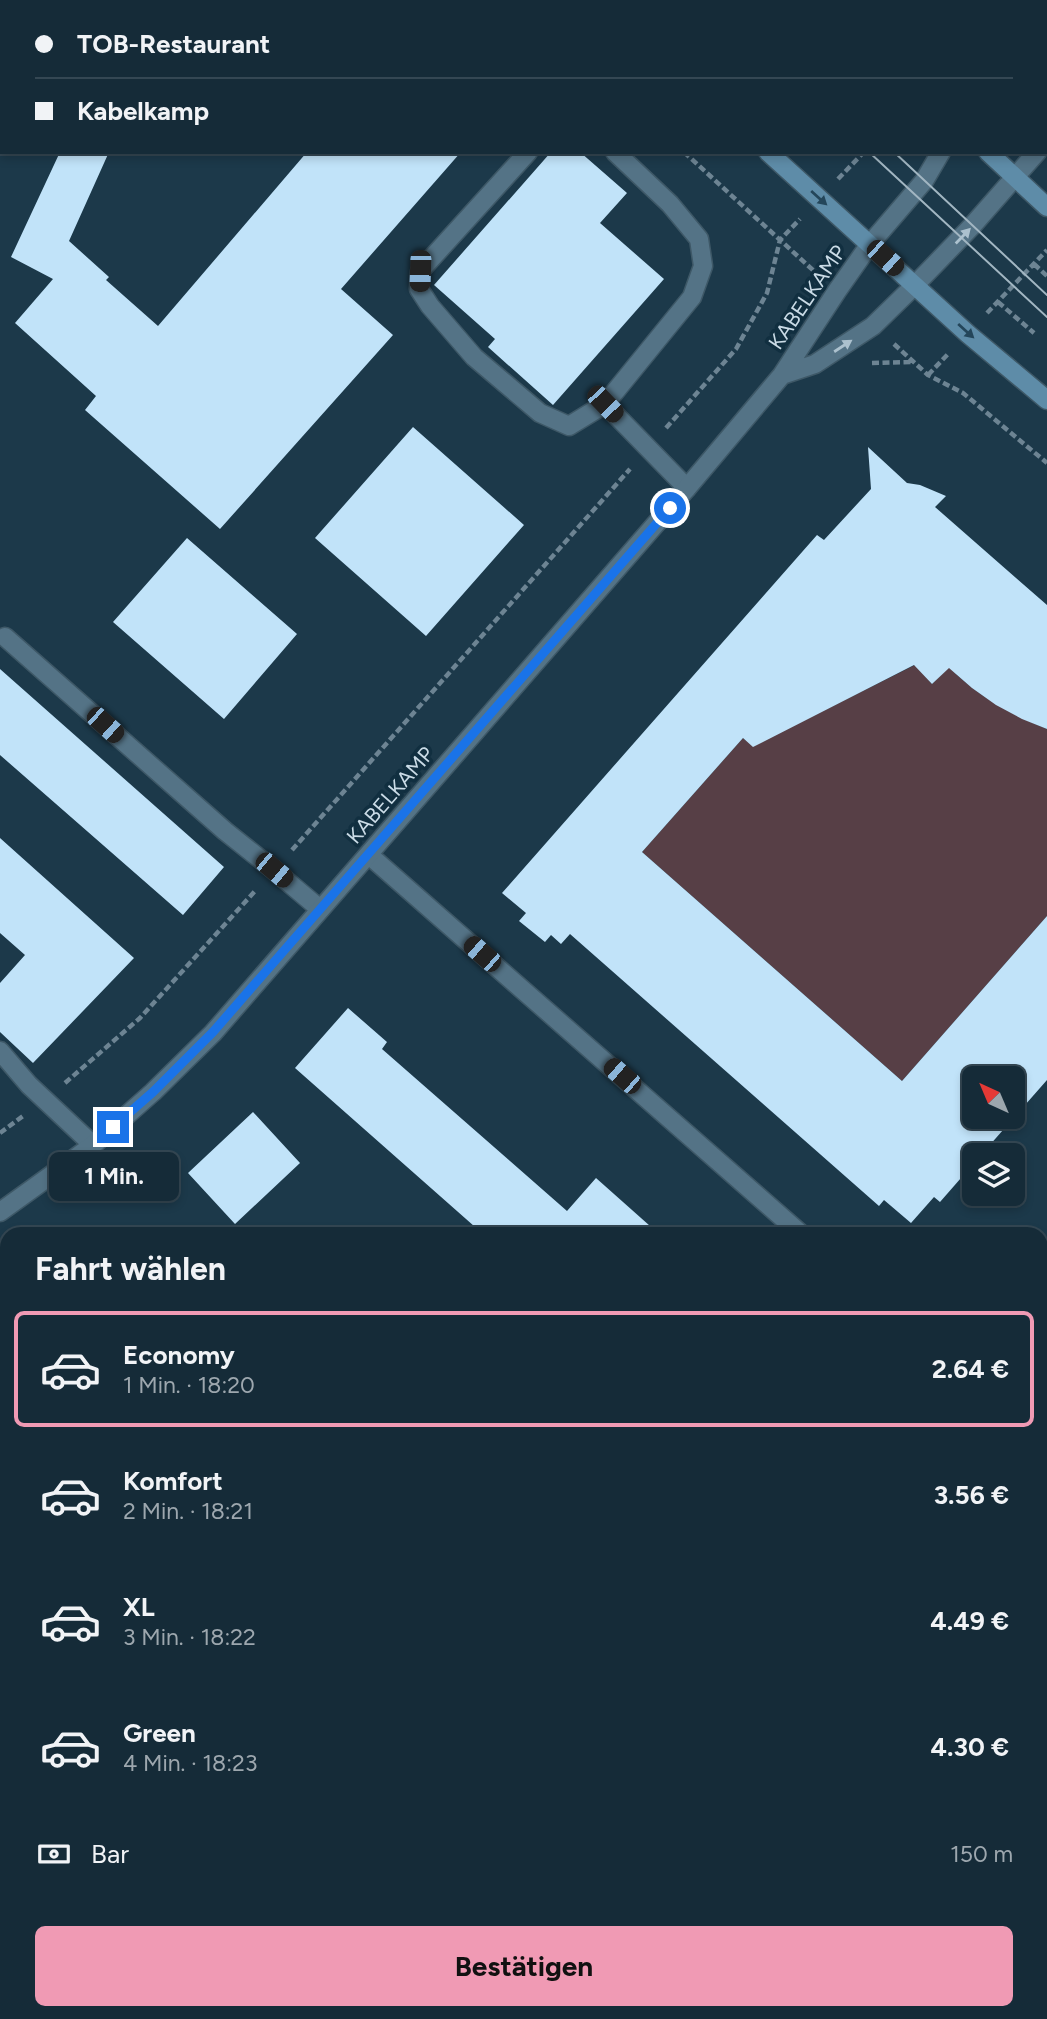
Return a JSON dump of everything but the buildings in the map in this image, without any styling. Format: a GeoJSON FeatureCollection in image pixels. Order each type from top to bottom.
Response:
{"type":"FeatureCollection","features":[{"type":"Feature","properties":{"kind":"main road"},"geometry":{"type":"LineString","coordinates":[[770,154],[968,334],[1047,400]]}},
{"type":"Feature","properties":{"kind":"main road"},"geometry":{"type":"LineString","coordinates":[[990,154],[1047,207]]}},
{"type":"Feature","properties":{"kind":"street"},"geometry":{"type":"LineString","coordinates":[[526,154],[420,271],[419,289],[430,306],[474,357],[540,413],[569,426],[605,404],[692,297],[703,266],[699,239],[670,204],[617,154]]}},
{"type":"Feature","properties":{"kind":"street","name":"KABELKAMP"},"geometry":{"type":"LineString","coordinates":[[0,1212],[93,1144],[153,1092],[213,1032],[687,488],[782,375],[870,244],[925,181],[940,154]]}},
{"type":"Feature","properties":{"kind":"street","name":"KABELKAMP"},"geometry":{"type":"LineString","coordinates":[[782,375],[815,364],[873,326],[972,226],[1035,154]]}},
{"type":"Feature","properties":{"kind":"street"},"geometry":{"type":"LineString","coordinates":[[605,404],[687,488]]}},
{"type":"Feature","properties":{"kind":"street"},"geometry":{"type":"LineString","coordinates":[[5,636],[225,831],[320,909]]}},
{"type":"Feature","properties":{"kind":"street"},"geometry":{"type":"LineString","coordinates":[[369,855],[793,1227]]}},
{"type":"Feature","properties":{"kind":"street"},"geometry":{"type":"LineString","coordinates":[[0,1051],[29,1086],[93,1144]]}},
{"type":"Feature","properties":{"kind":"path"},"geometry":{"type":"LineString","coordinates":[[686,154],[837,291]]}},
{"type":"Feature","properties":{"kind":"path"},"geometry":{"type":"LineString","coordinates":[[0,1133],[45,1100],[140,1018],[736,349],[767,293],[780,240]]}},
{"type":"Feature","properties":{"kind":"path"},"geometry":{"type":"LineString","coordinates":[[1034,264],[1047,275]]}},
{"type":"Feature","properties":{"kind":"path"},"geometry":{"type":"LineString","coordinates":[[998,302],[1034,333]]}},
{"type":"Feature","properties":{"kind":"path"},"geometry":{"type":"LineString","coordinates":[[873,326],[928,375],[963,393],[1047,463]]}},
{"type":"Feature","properties":{"kind":"shaded area"},"geometry":{"type":"Polygon","coordinates":[[[915,665],[932,684],[949,667],[971,687],[995,703],[1047,729],[1047,916],[902,1081],[642,852],[743,738],[753,746],[915,665]]]}},
{"type":"Feature","properties":{"kind":"tram line"},"geometry":{"type":"LineString","coordinates":[[871,154],[1047,317]]}},
{"type":"Feature","properties":{"kind":"tram line"},"geometry":{"type":"LineString","coordinates":[[896,154],[1047,295]]}},
{"type":"Feature","properties":{"kind":"route"},"geometry":{"type":"LineString","coordinates":[[113,1127],[153,1092],[213,1032],[670,508]]}}]}
